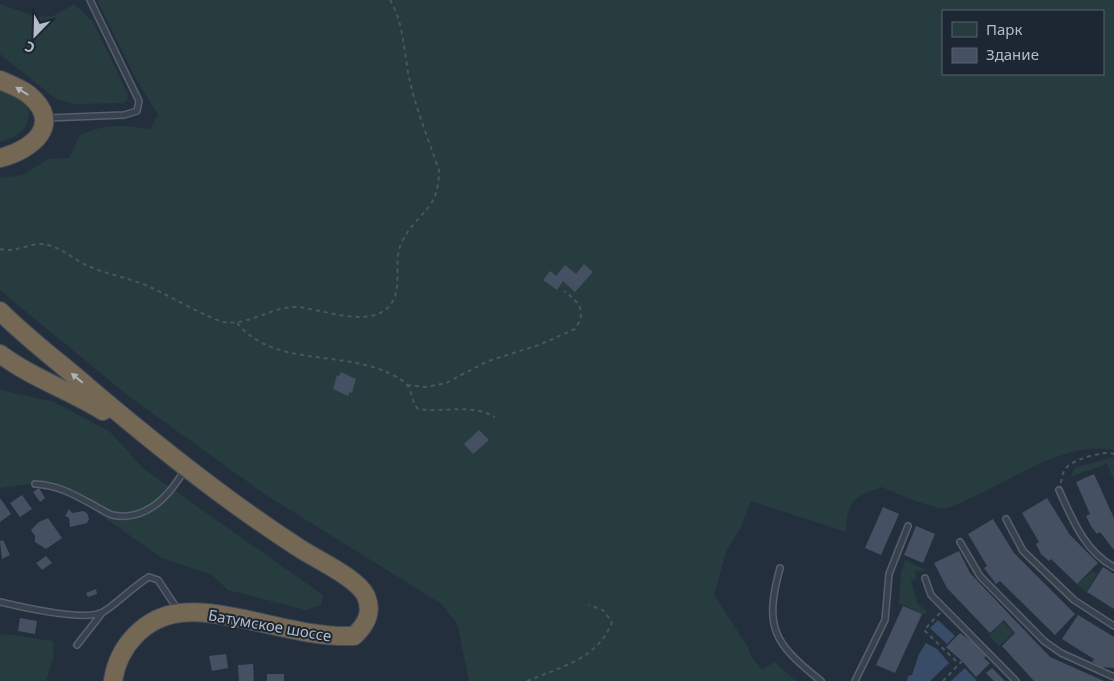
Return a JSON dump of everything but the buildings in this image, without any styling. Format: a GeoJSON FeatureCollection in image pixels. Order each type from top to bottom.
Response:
{"type":"FeatureCollection","features":[{"type":"Feature","properties":{"kind":"highway"},"geometry":{"type":"LineString","coordinates":[[0,80],[28,94],[38,106],[44,118],[40,137],[30,146],[16,154],[0,158]]}},
{"type":"Feature","properties":{"kind":"highway","name":"Батумское шоссе"},"geometry":{"type":"LineString","coordinates":[[0,311],[48,354],[186,469],[262,524],[348,578],[366,595],[369,614],[365,626],[354,636],[331,636],[224,615],[180,612],[160,619],[137,632],[120,655],[113,681]]}},
{"type":"Feature","properties":{"kind":"highway","name":"Батумское шоссе"},"geometry":{"type":"LineString","coordinates":[[0,354],[27,373],[79,396],[168,454]]}},
{"type":"Feature","properties":{"kind":"highway"},"geometry":{"type":"LineString","coordinates":[[27,373],[43,369],[48,362],[48,354]]}},
{"type":"Feature","properties":{"kind":"lane"},"geometry":{"type":"LineString","coordinates":[[44,118],[124,115],[138,111],[139,101],[91,2],[85,0]]}},
{"type":"Feature","properties":{"kind":"lane"},"geometry":{"type":"LineString","coordinates":[[35,484],[49,484],[70,492],[112,515],[130,515],[161,503],[173,490],[186,469]]}},
{"type":"Feature","properties":{"kind":"lane"},"geometry":{"type":"LineString","coordinates":[[1059,490],[1078,532],[1106,562],[1114,567]]}},
{"type":"Feature","properties":{"kind":"lane"},"geometry":{"type":"LineString","coordinates":[[1006,519],[1023,551],[1074,600],[1114,626]]}},
{"type":"Feature","properties":{"kind":"lane"},"geometry":{"type":"LineString","coordinates":[[855,681],[885,620],[889,574],[908,526]]}},
{"type":"Feature","properties":{"kind":"lane"},"geometry":{"type":"LineString","coordinates":[[960,542],[980,576],[1044,641],[1060,654],[1114,677]]}},
{"type":"Feature","properties":{"kind":"lane"},"geometry":{"type":"LineString","coordinates":[[780,568],[771,599],[771,617],[776,635],[793,657],[821,681]]}},
{"type":"Feature","properties":{"kind":"lane"},"geometry":{"type":"LineString","coordinates":[[77,645],[102,613],[133,586],[149,577],[158,580],[180,612]]}},
{"type":"Feature","properties":{"kind":"lane"},"geometry":{"type":"LineString","coordinates":[[925,578],[931,595],[1016,681]]}},
{"type":"Feature","properties":{"kind":"lane"},"geometry":{"type":"LineString","coordinates":[[0,602],[41,612],[102,613]]}},
{"type":"Feature","properties":{"kind":"path"},"geometry":{"type":"LineString","coordinates":[[0,249],[17,250],[32,243],[51,246],[88,266],[150,287],[223,322],[237,322],[279,308],[298,308],[365,317],[380,313],[393,301],[398,290],[397,256],[402,241],[435,198],[439,184],[439,170],[411,84],[399,24],[390,0]]}},
{"type":"Feature","properties":{"kind":"path"},"geometry":{"type":"LineString","coordinates":[[237,322],[246,333],[261,343],[294,354],[366,363],[393,375],[407,385],[426,387],[446,383],[488,361],[540,345],[575,329],[582,314],[578,302],[564,291]]}},
{"type":"Feature","properties":{"kind":"path"},"geometry":{"type":"LineString","coordinates":[[407,385],[412,402],[418,409],[463,408],[485,411],[495,417]]}},
{"type":"Feature","properties":{"kind":"path"},"geometry":{"type":"LineString","coordinates":[[1059,490],[1063,472],[1070,464],[1105,451],[1114,454]]}},
{"type":"Feature","properties":{"kind":"path"},"geometry":{"type":"LineString","coordinates":[[527,681],[564,668],[592,652],[607,634],[612,622],[603,610],[589,605]]}},
{"type":"Feature","properties":{"kind":"path"},"geometry":{"type":"LineString","coordinates":[[943,610],[924,630],[959,664]]}},
{"type":"Feature","properties":{"kind":"path"},"geometry":{"type":"LineString","coordinates":[[943,681],[962,661]]}},
{"type":"Feature","properties":{"kind":"green space"},"geometry":{"type":"Polygon","coordinates":[[[97,0],[1114,0],[1114,450],[1095,448],[1058,456],[947,508],[925,504],[882,487],[858,497],[850,507],[846,532],[751,501],[740,529],[727,549],[714,595],[748,647],[751,656],[762,670],[774,662],[796,681],[469,681],[457,623],[440,603],[266,495],[127,395],[0,290],[0,178],[23,175],[48,159],[69,158],[80,135],[90,131],[114,126],[150,129],[158,115],[135,77],[97,0]]]}},
{"type":"Feature","properties":{"kind":"green space"},"geometry":{"type":"Polygon","coordinates":[[[0,4],[37,17],[53,16],[74,4],[93,22],[128,94],[127,100],[123,103],[75,104],[56,99],[0,54],[0,4]]]}},
{"type":"Feature","properties":{"kind":"green space"},"geometry":{"type":"Polygon","coordinates":[[[0,85],[19,98],[29,110],[25,128],[17,135],[0,142],[0,85]]]}},
{"type":"Feature","properties":{"kind":"green space"},"geometry":{"type":"Polygon","coordinates":[[[0,390],[54,402],[109,431],[144,469],[323,595],[321,605],[306,610],[228,590],[212,575],[162,558],[52,481],[0,488],[0,390]]]}},
{"type":"Feature","properties":{"kind":"green space"},"geometry":{"type":"Polygon","coordinates":[[[1114,457],[1114,481],[1107,464],[1072,476],[1074,468],[1114,457]]]}},
{"type":"Feature","properties":{"kind":"green space"},"geometry":{"type":"Polygon","coordinates":[[[905,560],[926,570],[915,572],[916,579],[911,580],[917,603],[927,612],[925,615],[899,603],[901,574],[905,560]]]}},
{"type":"Feature","properties":{"kind":"green space"},"geometry":{"type":"Polygon","coordinates":[[[1093,571],[1097,574],[1086,592],[1077,584],[1093,571]]]}},
{"type":"Feature","properties":{"kind":"green space"},"geometry":{"type":"Polygon","coordinates":[[[1003,622],[1014,633],[999,646],[989,636],[1003,622]]]}},
{"type":"Feature","properties":{"kind":"green space"},"geometry":{"type":"Polygon","coordinates":[[[6,634],[53,641],[54,656],[46,681],[0,681],[0,635],[6,634]]]}},
{"type":"Feature","properties":{"kind":"water"},"geometry":{"type":"Polygon","coordinates":[[[938,620],[955,636],[947,644],[930,628],[938,620]]]}},
{"type":"Feature","properties":{"kind":"water"},"geometry":{"type":"Polygon","coordinates":[[[926,643],[937,649],[949,663],[930,681],[907,681],[908,676],[912,675],[919,654],[926,643]]]}},
{"type":"Feature","properties":{"kind":"water"},"geometry":{"type":"Polygon","coordinates":[[[965,668],[977,681],[951,681],[965,668]]]}}]}
